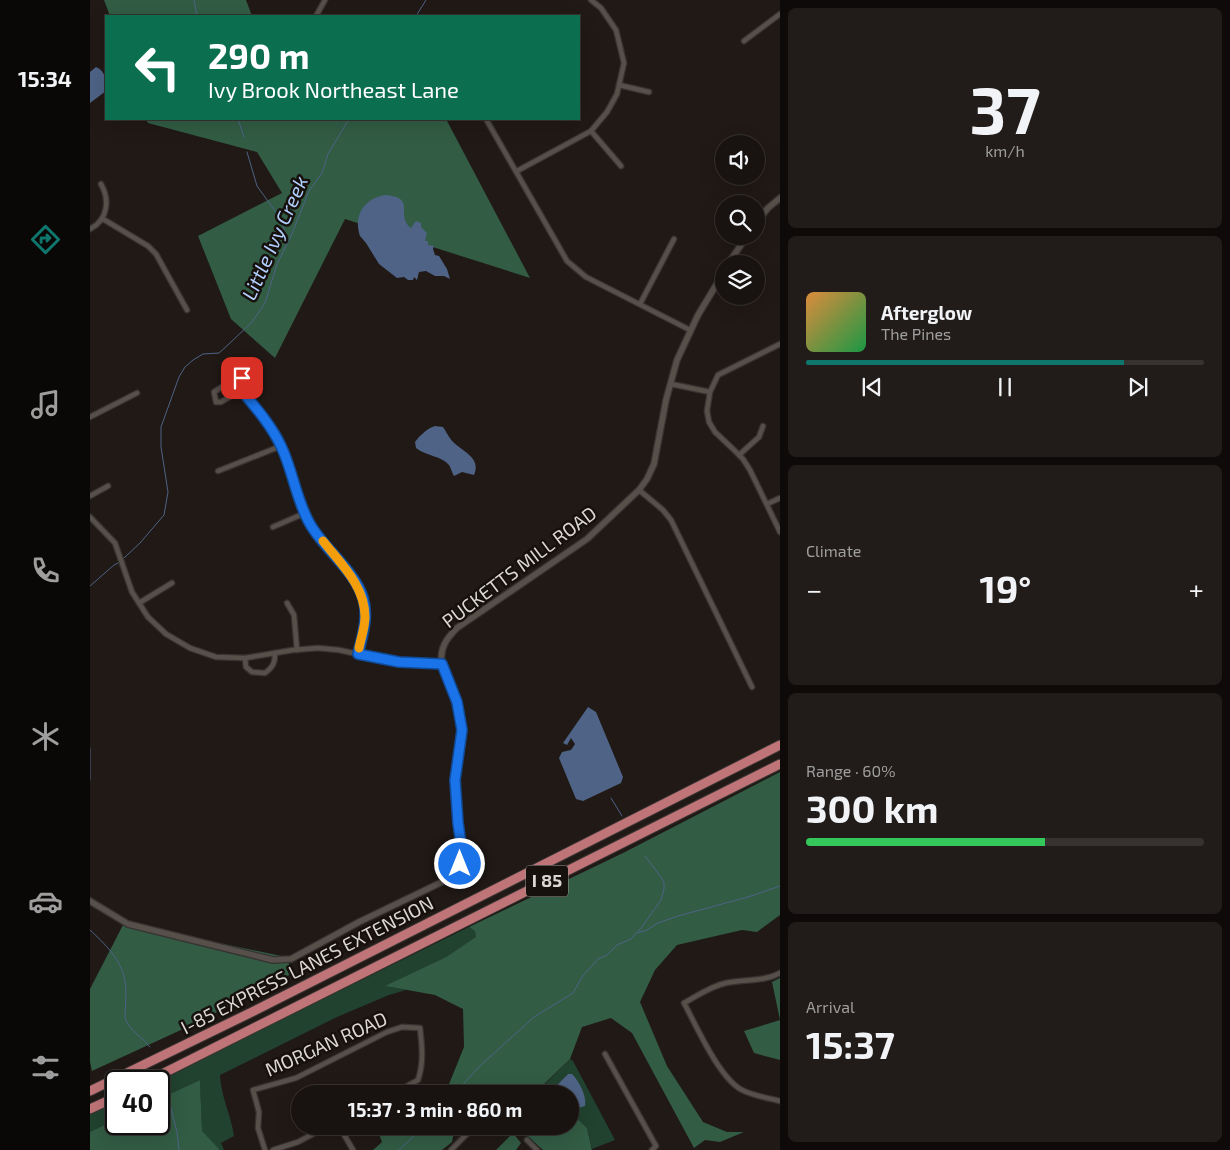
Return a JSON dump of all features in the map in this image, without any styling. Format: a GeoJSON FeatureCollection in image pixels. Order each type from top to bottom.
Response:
{"type":"FeatureCollection","features":[{"type":"Feature","properties":{"kind":"highway","name":"I-85 EXPRESS LANES EXTENSION"},"geometry":{"type":"LineString","coordinates":[[90,1092],[780,745]]}},
{"type":"Feature","properties":{"kind":"highway","name":"I-85 EXPRESS LANES EXTENSION"},"geometry":{"type":"LineString","coordinates":[[170,1070],[780,764]]}},
{"type":"Feature","properties":{"kind":"highway"},"geometry":{"type":"LineString","coordinates":[[90,1109],[105,1102]]}},
{"type":"Feature","properties":{"kind":"street"},"geometry":{"type":"LineString","coordinates":[[317,15],[325,0]]}},
{"type":"Feature","properties":{"kind":"street"},"geometry":{"type":"LineString","coordinates":[[517,170],[591,131],[607,112],[617,94],[624,63],[616,30],[601,8],[591,0]]}},
{"type":"Feature","properties":{"kind":"street"},"geometry":{"type":"LineString","coordinates":[[744,41],[780,14]]}},
{"type":"Feature","properties":{"kind":"street"},"geometry":{"type":"LineString","coordinates":[[618,85],[649,92]]}},
{"type":"Feature","properties":{"kind":"street"},"geometry":{"type":"LineString","coordinates":[[487,120],[517,170],[567,261],[586,277],[690,330]]}},
{"type":"Feature","properties":{"kind":"street"},"geometry":{"type":"LineString","coordinates":[[591,131],[621,166]]}},
{"type":"Feature","properties":{"kind":"street"},"geometry":{"type":"LineString","coordinates":[[90,229],[97,226],[103,219],[107,202],[105,190],[101,184]]}},
{"type":"Feature","properties":{"kind":"street"},"geometry":{"type":"LineString","coordinates":[[765,212],[780,198]]}},
{"type":"Feature","properties":{"kind":"street"},"geometry":{"type":"LineString","coordinates":[[103,219],[148,246],[156,254],[188,310]]}},
{"type":"Feature","properties":{"kind":"street"},"geometry":{"type":"LineString","coordinates":[[640,304],[674,239]]}},
{"type":"Feature","properties":{"kind":"street","name":"PUCKETTS MILL ROAD"},"geometry":{"type":"LineString","coordinates":[[442,664],[440,657],[443,646],[450,634],[587,539],[639,490],[647,479],[654,464],[670,384],[677,360],[690,330],[715,287]]}},
{"type":"Feature","properties":{"kind":"street"},"geometry":{"type":"LineString","coordinates":[[780,344],[718,375],[710,392],[707,411],[709,422],[715,432],[740,455],[750,470],[780,532]]}},
{"type":"Feature","properties":{"kind":"street"},"geometry":{"type":"LineString","coordinates":[[236,378],[242,378],[244,381],[245,386],[241,390],[221,402],[216,402],[214,398],[214,392],[236,378]]}},
{"type":"Feature","properties":{"kind":"street"},"geometry":{"type":"LineString","coordinates":[[670,384],[710,392]]}},
{"type":"Feature","properties":{"kind":"street"},"geometry":{"type":"LineString","coordinates":[[241,390],[272,428],[282,446],[304,513],[311,526],[357,585],[364,599],[365,619],[358,654]]}},
{"type":"Feature","properties":{"kind":"street"},"geometry":{"type":"LineString","coordinates":[[90,417],[137,393]]}},
{"type":"Feature","properties":{"kind":"street"},"geometry":{"type":"LineString","coordinates":[[740,455],[759,437],[763,426]]}},
{"type":"Feature","properties":{"kind":"street"},"geometry":{"type":"LineString","coordinates":[[218,471],[282,446]]}},
{"type":"Feature","properties":{"kind":"street"},"geometry":{"type":"LineString","coordinates":[[90,496],[108,486]]}},
{"type":"Feature","properties":{"kind":"street"},"geometry":{"type":"LineString","coordinates":[[639,490],[663,510],[671,520],[752,687]]}},
{"type":"Feature","properties":{"kind":"street"},"geometry":{"type":"LineString","coordinates":[[767,504],[780,498]]}},
{"type":"Feature","properties":{"kind":"street"},"geometry":{"type":"LineString","coordinates":[[273,527],[304,513]]}},
{"type":"Feature","properties":{"kind":"street"},"geometry":{"type":"LineString","coordinates":[[90,517],[114,543],[132,592],[148,617],[166,634],[190,648],[216,658],[245,658],[318,648],[399,662],[442,664],[457,702],[462,730],[455,780],[462,855],[458,870],[452,876],[359,922],[291,959],[273,960],[128,924],[90,901]]}},
{"type":"Feature","properties":{"kind":"street"},"geometry":{"type":"LineString","coordinates":[[139,603],[172,583]]}},
{"type":"Feature","properties":{"kind":"street"},"geometry":{"type":"LineString","coordinates":[[287,603],[294,615],[297,650]]}},
{"type":"Feature","properties":{"kind":"street"},"geometry":{"type":"LineString","coordinates":[[245,658],[246,667],[252,672],[259,674],[265,673],[272,668],[275,662],[275,653]]}},
{"type":"Feature","properties":{"kind":"street"},"geometry":{"type":"LineString","coordinates":[[780,974],[762,979],[724,983],[684,1003],[722,1072],[731,1083],[750,1094],[780,1101]]}},
{"type":"Feature","properties":{"kind":"street","name":"MORGAN ROAD"},"geometry":{"type":"LineString","coordinates":[[265,1150],[258,1128],[259,1112],[254,1090],[296,1078],[387,1032],[402,1027],[420,1028],[423,1053],[422,1069],[418,1080],[409,1085]]}},
{"type":"Feature","properties":{"kind":"street"},"geometry":{"type":"LineString","coordinates":[[605,1054],[656,1146],[652,1150]]}},
{"type":"Feature","properties":{"kind":"street"},"geometry":{"type":"LineString","coordinates":[[273,1150],[298,1142],[311,1135]]}},
{"type":"Feature","properties":{"kind":"street"},"geometry":{"type":"LineString","coordinates":[[344,1135],[353,1150]]}},
{"type":"Feature","properties":{"kind":"street"},"geometry":{"type":"LineString","coordinates":[[451,1150],[466,1135]]}},
{"type":"Feature","properties":{"kind":"street"},"geometry":{"type":"LineString","coordinates":[[527,1140],[537,1150]]}},
{"type":"Feature","properties":{"kind":"green space"},"geometry":{"type":"Polygon","coordinates":[[[104,0],[246,0],[252,15],[110,15],[104,0]]]}},
{"type":"Feature","properties":{"kind":"green space"},"geometry":{"type":"Polygon","coordinates":[[[146,120],[447,120],[530,278],[345,219],[275,358],[231,319],[198,236],[282,193],[257,152],[148,123],[146,120]]]}},
{"type":"Feature","properties":{"kind":"green space"},"geometry":{"type":"Polygon","coordinates":[[[780,772],[780,915],[757,932],[742,930],[677,945],[655,970],[640,1002],[667,1066],[703,1122],[727,1132],[744,1132],[720,1142],[705,1140],[694,1148],[632,1033],[611,1018],[582,1027],[570,1059],[543,1085],[449,1085],[464,1047],[463,1009],[435,995],[385,986],[446,957],[476,937],[475,931],[469,927],[625,852],[780,772]]]}},
{"type":"Feature","properties":{"kind":"green space"},"geometry":{"type":"Polygon","coordinates":[[[124,923],[286,957],[293,973],[196,1023],[92,1071],[90,1062],[90,989],[124,923]]]}},
{"type":"Feature","properties":{"kind":"green space"},"geometry":{"type":"Polygon","coordinates":[[[469,927],[476,931],[477,937],[446,957],[386,986],[406,990],[389,995],[337,1017],[220,1075],[222,1091],[234,1136],[221,1143],[224,1150],[220,1150],[202,1132],[200,1080],[170,1094],[170,1074],[469,927]]]}},
{"type":"Feature","properties":{"kind":"green space"},"geometry":{"type":"Polygon","coordinates":[[[780,978],[780,1020],[772,982],[780,978]]]}},
{"type":"Feature","properties":{"kind":"green space"},"geometry":{"type":"Polygon","coordinates":[[[780,1020],[780,1060],[754,1053],[744,1031],[780,1020]]]}},
{"type":"Feature","properties":{"kind":"green space"},"geometry":{"type":"Polygon","coordinates":[[[570,1059],[573,1061],[615,1140],[592,1149],[587,1128],[579,1120],[579,1085],[571,1085],[568,1074],[557,1085],[544,1085],[570,1059]]]}},
{"type":"Feature","properties":{"kind":"green space"},"geometry":{"type":"Polygon","coordinates":[[[200,1080],[202,1131],[220,1150],[90,1150],[90,1132],[105,1124],[105,1135],[170,1135],[170,1094],[200,1080]]]}},
{"type":"Feature","properties":{"kind":"green space"},"geometry":{"type":"Polygon","coordinates":[[[105,1106],[105,1124],[90,1132],[90,1114],[105,1106]]]}},
{"type":"Feature","properties":{"kind":"green space"},"geometry":{"type":"Polygon","coordinates":[[[579,1120],[587,1128],[592,1150],[543,1150],[527,1135],[579,1135],[579,1120]]]}},
{"type":"Feature","properties":{"kind":"green space"},"geometry":{"type":"Polygon","coordinates":[[[379,1135],[453,1135],[452,1142],[442,1150],[373,1150],[382,1142],[379,1135]]]}},
{"type":"Feature","properties":{"kind":"green space"},"geometry":{"type":"Polygon","coordinates":[[[511,1135],[515,1135],[521,1143],[516,1150],[496,1150],[511,1135]]]}},
{"type":"Feature","properties":{"kind":"water"},"geometry":{"type":"Polygon","coordinates":[[[96,67],[102,71],[105,80],[105,92],[90,103],[90,72],[96,67]]]}},
{"type":"Feature","properties":{"kind":"water"},"geometry":{"type":"Polygon","coordinates":[[[386,195],[401,200],[405,218],[411,228],[416,221],[421,223],[421,227],[427,233],[425,241],[428,241],[428,245],[434,246],[435,255],[439,256],[447,269],[450,279],[444,276],[435,276],[426,271],[419,272],[417,280],[414,277],[413,280],[408,280],[404,277],[397,278],[379,264],[360,236],[358,222],[359,215],[366,204],[386,195]]]}},
{"type":"Feature","properties":{"kind":"water"},"geometry":{"type":"Polygon","coordinates":[[[435,426],[443,427],[452,441],[470,455],[476,469],[474,475],[462,472],[454,476],[446,462],[416,448],[415,442],[417,439],[435,426]]]}},
{"type":"Feature","properties":{"kind":"water"},"geometry":{"type":"Polygon","coordinates":[[[588,707],[596,712],[623,777],[621,783],[583,801],[576,799],[559,758],[562,752],[571,750],[575,744],[571,738],[567,745],[563,743],[588,707]]]}},
{"type":"Feature","properties":{"kind":"water"},"geometry":{"type":"Polygon","coordinates":[[[568,1074],[572,1074],[580,1085],[584,1093],[585,1106],[579,1108],[579,1085],[557,1085],[568,1074]]]}},
{"type":"Feature","properties":{"kind":"waterway"},"geometry":{"type":"LineString","coordinates":[[194,0],[197,15]]}},
{"type":"Feature","properties":{"kind":"waterway","name":"Little Ivy Creek"},"geometry":{"type":"LineString","coordinates":[[417,15],[426,0]]}},
{"type":"Feature","properties":{"kind":"waterway"},"geometry":{"type":"LineString","coordinates":[[238,120],[244,137]]}},
{"type":"Feature","properties":{"kind":"waterway","name":"Little Ivy Creek"},"geometry":{"type":"LineString","coordinates":[[124,558],[164,515],[168,492],[161,447],[161,427],[179,377],[185,367],[193,360],[203,354],[219,353],[252,322],[265,303],[277,264],[291,236],[309,191],[322,173],[328,154],[348,120]]}},
{"type":"Feature","properties":{"kind":"waterway"},"geometry":{"type":"LineString","coordinates":[[247,152],[257,186],[280,218],[288,241]]}},
{"type":"Feature","properties":{"kind":"waterway","name":"Little Ivy Creek"},"geometry":{"type":"LineString","coordinates":[[90,586],[118,563]]}},
{"type":"Feature","properties":{"kind":"waterway","name":"Little Ivy Creek"},"geometry":{"type":"LineString","coordinates":[[90,748],[90,780]]}},
{"type":"Feature","properties":{"kind":"waterway"},"geometry":{"type":"LineString","coordinates":[[611,798],[622,816]]}},
{"type":"Feature","properties":{"kind":"waterway"},"geometry":{"type":"LineString","coordinates":[[462,1085],[480,1066],[534,1017],[573,993],[582,977],[598,959],[607,955],[617,945],[631,939],[641,928],[661,900],[664,889],[664,882],[645,856]]}},
{"type":"Feature","properties":{"kind":"waterway"},"geometry":{"type":"LineString","coordinates":[[638,933],[678,916],[748,897],[780,886]]}},
{"type":"Feature","properties":{"kind":"waterway","name":"Little Ivy Creek"},"geometry":{"type":"LineString","coordinates":[[90,930],[107,947],[121,967],[126,986],[125,1018],[133,1030],[150,1047]]}},
{"type":"Feature","properties":{"kind":"waterway","name":"Little Ivy Creek"},"geometry":{"type":"LineString","coordinates":[[170,1105],[177,1132],[179,1150]]}},
{"type":"Feature","properties":{"kind":"waterway"},"geometry":{"type":"LineString","coordinates":[[399,1150],[415,1135]]}},
{"type":"Feature","properties":{"kind":"slow traffic"},"geometry":{"type":"LineString","coordinates":[[323,541],[357,585],[364,599],[365,619],[359,648]]}},
{"type":"Feature","properties":{"kind":"route"},"geometry":{"type":"LineString","coordinates":[[242,378],[245,386],[241,390],[272,428],[282,446],[303,510],[311,526],[357,585],[364,599],[365,619],[358,654],[399,662],[442,664],[444,674],[457,702],[462,730],[455,780],[462,855],[460,864]]}}]}
